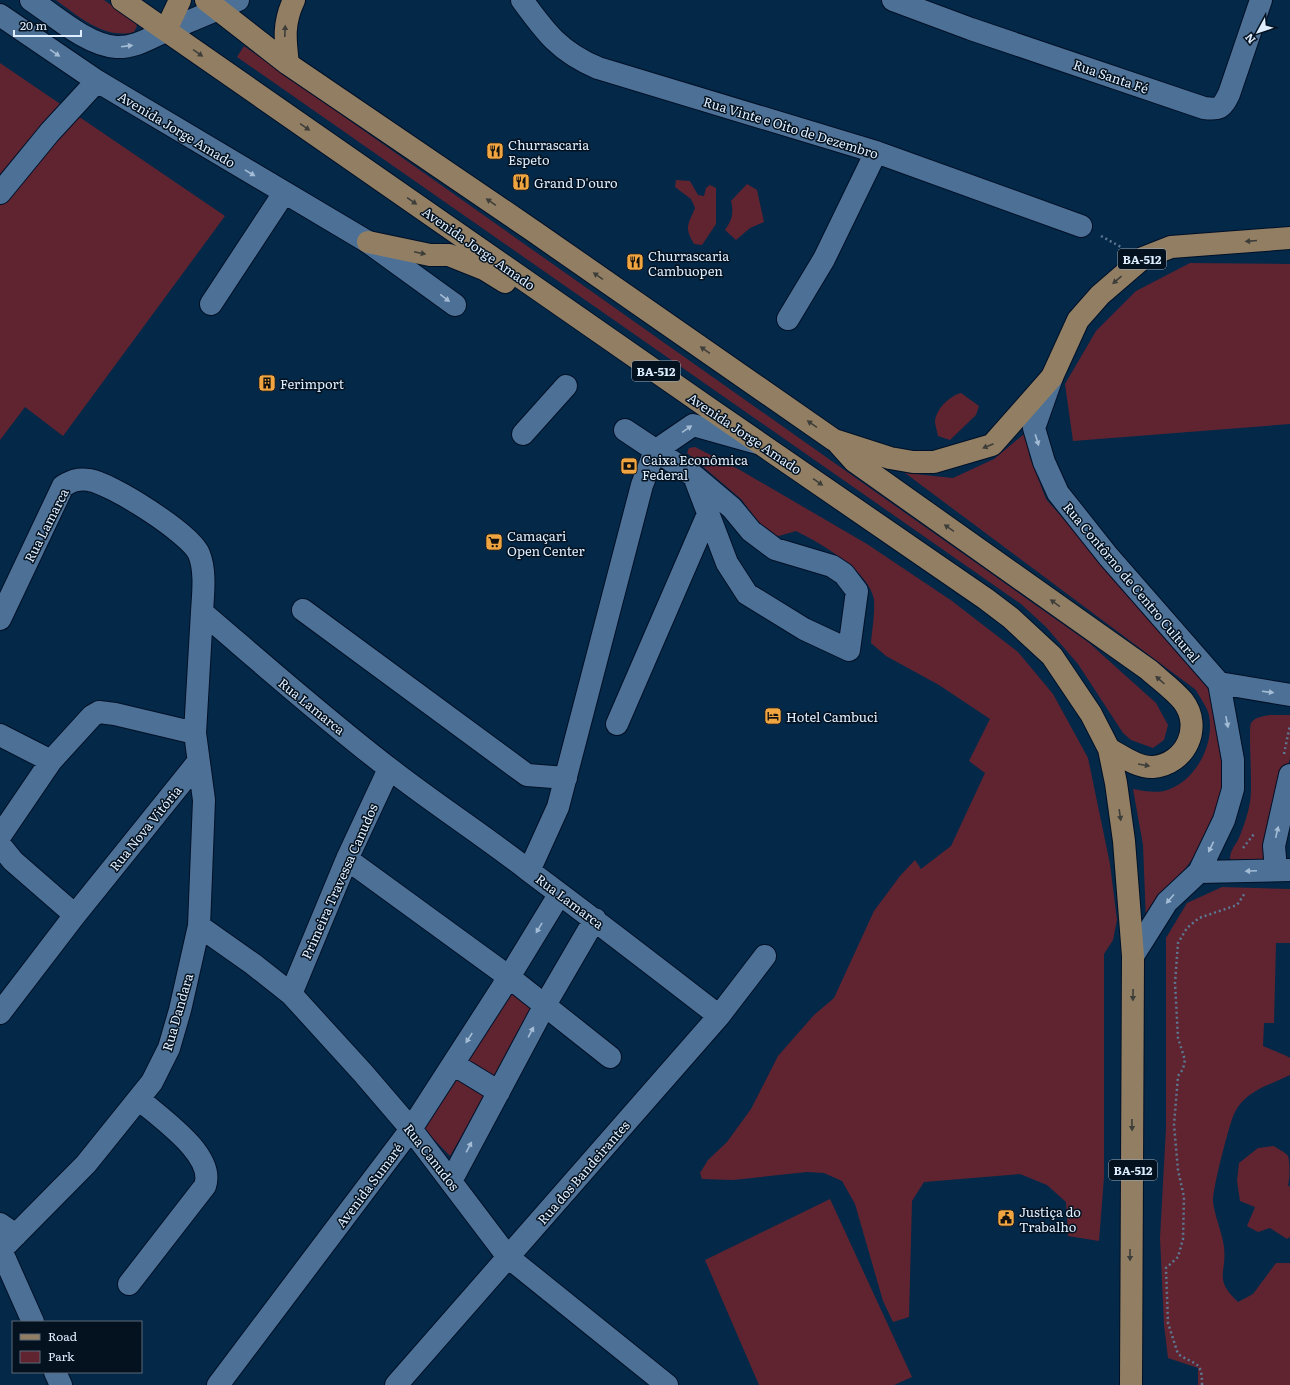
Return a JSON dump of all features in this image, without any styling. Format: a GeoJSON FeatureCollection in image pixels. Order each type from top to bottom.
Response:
{"type":"FeatureCollection","features":[{"type":"Feature","properties":{"kind":"main road","name":"Avenida Jorge Amado"},"geometry":{"type":"LineString","coordinates":[[122,0],[986,599],[1011,618],[1052,656],[1091,714],[1109,748]]}},
{"type":"Feature","properties":{"kind":"main road"},"geometry":{"type":"LineString","coordinates":[[166,30],[180,0]]}},
{"type":"Feature","properties":{"kind":"main road"},"geometry":{"type":"LineString","coordinates":[[288,64],[285,39],[286,20],[294,0]]}},
{"type":"Feature","properties":{"kind":"main road","name":"BA-512"},"geometry":{"type":"LineString","coordinates":[[226,2],[246,31],[288,64],[532,230],[834,440],[890,458],[912,462],[934,462],[992,446],[1052,377]]}},
{"type":"Feature","properties":{"kind":"main road","name":"Rua Contôrno de Centro Cultural"},"geometry":{"type":"LineString","coordinates":[[1052,377],[1078,320],[1100,295],[1143,258],[1171,247],[1290,238]]}},
{"type":"Feature","properties":{"kind":"main road"},"geometry":{"type":"LineString","coordinates":[[368,242],[430,255],[449,255],[484,269],[658,384],[710,409]]}},
{"type":"Feature","properties":{"kind":"main road"},"geometry":{"type":"LineString","coordinates":[[834,440],[854,461],[1149,670],[1184,702],[1193,723],[1189,742],[1183,752],[1171,762],[1153,767],[1138,765],[1109,748]]}},
{"type":"Feature","properties":{"kind":"main road","name":"BA-512"},"geometry":{"type":"LineString","coordinates":[[1109,748],[1116,783],[1124,841],[1133,956],[1131,1385]]}},
{"type":"Feature","properties":{"kind":"street"},"geometry":{"type":"LineString","coordinates":[[31,0],[89,39],[116,47],[140,44],[226,2]]}},
{"type":"Feature","properties":{"kind":"street","name":"Rua Vinte e Oito de Dezembro"},"geometry":{"type":"LineString","coordinates":[[522,0],[544,29],[560,46],[578,60],[598,68],[876,152],[1081,226]]}},
{"type":"Feature","properties":{"kind":"street","name":"Rua Santa Fé"},"geometry":{"type":"LineString","coordinates":[[893,0],[971,29],[1204,108],[1215,110],[1223,106],[1229,94],[1261,0]]}},
{"type":"Feature","properties":{"kind":"street","name":"Avenida Jorge Amado"},"geometry":{"type":"LineString","coordinates":[[0,16],[97,81],[368,242],[455,305]]}},
{"type":"Feature","properties":{"kind":"street"},"geometry":{"type":"LineString","coordinates":[[0,193],[50,132],[97,81]]}},
{"type":"Feature","properties":{"kind":"street"},"geometry":{"type":"LineString","coordinates":[[788,319],[824,259],[876,152]]}},
{"type":"Feature","properties":{"kind":"street"},"geometry":{"type":"LineString","coordinates":[[211,304],[284,193]]}},
{"type":"Feature","properties":{"kind":"street","name":"Rua Contôrno de Centro Cultural"},"geometry":{"type":"LineString","coordinates":[[1052,377],[1034,428],[1044,462],[1058,493],[1108,556],[1219,684]]}},
{"type":"Feature","properties":{"kind":"street"},"geometry":{"type":"LineString","coordinates":[[524,434],[566,386]]}},
{"type":"Feature","properties":{"kind":"street"},"geometry":{"type":"LineString","coordinates":[[529,871],[558,807],[642,485],[655,452],[693,425],[765,445]]}},
{"type":"Feature","properties":{"kind":"street"},"geometry":{"type":"LineString","coordinates":[[625,430],[655,452],[694,476],[732,508],[751,531],[775,549],[832,566],[844,574],[858,591],[849,650],[804,629],[747,594],[727,564],[694,476]]}},
{"type":"Feature","properties":{"kind":"street","name":"Rua Lamarca"},"geometry":{"type":"LineString","coordinates":[[0,619],[63,486],[75,480],[82,479],[102,483],[116,490],[181,533],[194,544],[200,555],[203,573],[202,612],[295,692],[389,769],[595,920],[719,1016]]}},
{"type":"Feature","properties":{"kind":"street"},"geometry":{"type":"LineString","coordinates":[[617,724],[708,514]]}},
{"type":"Feature","properties":{"kind":"street"},"geometry":{"type":"LineString","coordinates":[[303,610],[527,775],[566,778]]}},
{"type":"Feature","properties":{"kind":"street"},"geometry":{"type":"LineString","coordinates":[[198,762],[194,733],[202,612]]}},
{"type":"Feature","properties":{"kind":"street"},"geometry":{"type":"LineString","coordinates":[[1133,956],[1167,902],[1199,872],[1224,820],[1233,789],[1233,760],[1219,684],[1290,695]]}},
{"type":"Feature","properties":{"kind":"street"},"geometry":{"type":"LineString","coordinates":[[0,836],[51,761],[83,724],[99,712],[114,714],[194,733]]}},
{"type":"Feature","properties":{"kind":"street"},"geometry":{"type":"LineString","coordinates":[[0,735],[51,761]]}},
{"type":"Feature","properties":{"kind":"street","name":"Rua Nova Vitória"},"geometry":{"type":"LineString","coordinates":[[2,1006],[198,762]]}},
{"type":"Feature","properties":{"kind":"street","name":"Rua Dandara"},"geometry":{"type":"LineString","coordinates":[[4,1240],[86,1164],[152,1082],[169,1048],[180,1010],[200,926],[204,800],[198,762]]}},
{"type":"Feature","properties":{"kind":"street","name":"Primeira Travessa Canudos"},"geometry":{"type":"LineString","coordinates":[[290,994],[347,859],[389,769]]}},
{"type":"Feature","properties":{"kind":"street"},"geometry":{"type":"LineString","coordinates":[[1199,872],[1283,870],[1274,846],[1290,775]]}},
{"type":"Feature","properties":{"kind":"street"},"geometry":{"type":"LineString","coordinates":[[0,845],[13,861],[75,915]]}},
{"type":"Feature","properties":{"kind":"street"},"geometry":{"type":"LineString","coordinates":[[347,859],[509,977],[610,1057]]}},
{"type":"Feature","properties":{"kind":"street","name":"Avenida Sumaré"},"geometry":{"type":"LineString","coordinates":[[218,1385],[411,1129],[509,977],[559,895]]}},
{"type":"Feature","properties":{"kind":"street"},"geometry":{"type":"LineString","coordinates":[[451,1181],[545,1005],[595,920]]}},
{"type":"Feature","properties":{"kind":"street","name":"Rua Canudos"},"geometry":{"type":"LineString","coordinates":[[200,926],[253,964],[290,994],[363,1073],[411,1129],[508,1257],[667,1385]]}},
{"type":"Feature","properties":{"kind":"street","name":"Rua dos Bandeirantes"},"geometry":{"type":"LineString","coordinates":[[396,1385],[719,1016],[765,956]]}},
{"type":"Feature","properties":{"kind":"street"},"geometry":{"type":"LineString","coordinates":[[453,1064],[499,1092]]}},
{"type":"Feature","properties":{"kind":"street"},"geometry":{"type":"LineString","coordinates":[[129,1284],[205,1186],[207,1179],[205,1165],[196,1150],[138,1099]]}},
{"type":"Feature","properties":{"kind":"street"},"geometry":{"type":"LineString","coordinates":[[4,1240],[33,1321]]}},
{"type":"Feature","properties":{"kind":"street"},"geometry":{"type":"LineString","coordinates":[[55,1373],[61,1385]]}},
{"type":"Feature","properties":{"kind":"path"},"geometry":{"type":"LineString","coordinates":[[1081,226],[1143,258]]}},
{"type":"Feature","properties":{"kind":"path"},"geometry":{"type":"LineString","coordinates":[[1202,1385],[1202,1371],[1199,1366],[1178,1354],[1168,1323],[1166,1268],[1178,1257],[1183,1239],[1184,1197],[1178,1170],[1174,1125],[1178,1076],[1183,1069],[1185,1060],[1178,1038],[1175,983],[1178,943],[1187,928],[1199,918],[1237,905],[1247,887]]}},
{"type":"Feature","properties":{"kind":"green space"},"geometry":{"type":"Polygon","coordinates":[[[56,0],[104,0],[133,20],[137,26],[134,32],[123,34],[102,30],[92,25],[56,0]]]}},
{"type":"Feature","properties":{"kind":"green space"},"geometry":{"type":"Polygon","coordinates":[[[244,46],[1088,642],[1156,703],[1168,725],[1164,740],[1153,748],[1131,740],[1123,733],[1078,664],[1046,627],[1021,604],[237,57],[244,46]]]}},
{"type":"Feature","properties":{"kind":"green space"},"geometry":{"type":"Polygon","coordinates":[[[0,63],[225,216],[63,436],[25,407],[0,440],[0,63]]]}},
{"type":"Feature","properties":{"kind":"green space"},"geometry":{"type":"Polygon","coordinates":[[[676,180],[690,181],[698,195],[704,196],[706,188],[710,185],[716,188],[716,224],[702,245],[694,244],[689,234],[688,226],[695,208],[691,199],[675,187],[676,180]]]}},
{"type":"Feature","properties":{"kind":"green space"},"geometry":{"type":"Polygon","coordinates":[[[747,184],[757,190],[764,222],[750,228],[736,240],[725,230],[732,216],[731,201],[747,184]]]}},
{"type":"Feature","properties":{"kind":"green space"},"geometry":{"type":"Polygon","coordinates":[[[1190,263],[1290,264],[1290,424],[1073,441],[1065,384],[1096,331],[1136,291],[1190,263]]]}},
{"type":"Feature","properties":{"kind":"green space"},"geometry":{"type":"Polygon","coordinates":[[[961,393],[979,406],[976,415],[950,440],[938,436],[935,423],[937,413],[948,400],[961,393]]]}},
{"type":"Feature","properties":{"kind":"green space"},"geometry":{"type":"Polygon","coordinates":[[[1030,429],[1029,455],[1046,499],[1197,672],[1206,685],[1216,708],[1224,774],[1216,819],[1196,854],[1146,921],[1143,845],[1133,789],[1152,792],[1164,791],[1175,787],[1185,780],[1193,771],[1206,750],[1209,738],[1209,715],[1205,706],[1196,690],[905,473],[953,478],[994,459],[1030,429]]]}},
{"type":"Feature","properties":{"kind":"green space"},"geometry":{"type":"Polygon","coordinates":[[[695,447],[740,470],[867,544],[952,601],[1018,652],[1053,694],[1088,758],[1110,864],[1117,920],[1113,940],[1104,954],[1104,1177],[1099,1241],[1068,1236],[1066,1202],[1047,1185],[1020,1174],[924,1182],[912,1201],[909,1317],[893,1322],[883,1301],[855,1204],[842,1181],[824,1173],[807,1172],[733,1180],[702,1179],[700,1173],[708,1160],[727,1142],[751,1109],[778,1056],[814,1015],[834,998],[874,911],[900,876],[915,860],[921,869],[951,846],[985,773],[969,761],[990,719],[939,685],[886,656],[871,643],[874,600],[864,579],[830,550],[796,531],[779,536],[767,533],[741,499],[687,453],[689,448],[695,447]]]}},
{"type":"Feature","properties":{"kind":"green space"},"geometry":{"type":"Polygon","coordinates":[[[1270,715],[1290,715],[1290,758],[1268,847],[1270,859],[1234,862],[1230,859],[1232,849],[1242,831],[1247,816],[1251,795],[1251,723],[1257,718],[1270,715]]]}},
{"type":"Feature","properties":{"kind":"green space"},"geometry":{"type":"Polygon","coordinates":[[[1222,887],[1290,889],[1290,943],[1276,943],[1274,1023],[1264,1023],[1263,1046],[1290,1058],[1290,1075],[1251,1094],[1238,1106],[1225,1144],[1215,1185],[1213,1202],[1224,1247],[1223,1281],[1230,1294],[1238,1302],[1253,1294],[1276,1263],[1290,1263],[1290,1385],[1198,1385],[1198,1368],[1168,1358],[1164,1325],[1160,1238],[1166,1128],[1166,938],[1187,903],[1222,887]]]}},
{"type":"Feature","properties":{"kind":"green space"},"geometry":{"type":"Polygon","coordinates":[[[511,988],[536,1007],[450,1156],[422,1127],[511,988]]]}},
{"type":"Feature","properties":{"kind":"green space"},"geometry":{"type":"Polygon","coordinates":[[[1274,1146],[1287,1155],[1289,1159],[1288,1185],[1290,1187],[1290,1237],[1287,1239],[1270,1228],[1258,1232],[1247,1226],[1255,1207],[1240,1201],[1237,1181],[1239,1163],[1258,1148],[1274,1146]]]}},
{"type":"Feature","properties":{"kind":"green space"},"geometry":{"type":"Polygon","coordinates":[[[830,1199],[912,1377],[894,1385],[759,1385],[705,1260],[830,1199]]]}},
{"type":"Feature","properties":{"kind":"place","name":"Churrascaria Espeto"},"geometry":{"type":"Point","coordinates":[495,151]}},
{"type":"Feature","properties":{"kind":"place","name":"Grand D'ouro"},"geometry":{"type":"Point","coordinates":[521,182]}},
{"type":"Feature","properties":{"kind":"place","name":"Churrascaria Cambuopen"},"geometry":{"type":"Point","coordinates":[635,262]}},
{"type":"Feature","properties":{"kind":"place","name":"Ferimport"},"geometry":{"type":"Point","coordinates":[267,383]}},
{"type":"Feature","properties":{"kind":"place","name":"Caixa Econômica Federal"},"geometry":{"type":"Point","coordinates":[629,466]}},
{"type":"Feature","properties":{"kind":"place","name":"Camaçari Open Center"},"geometry":{"type":"Point","coordinates":[494,542]}},
{"type":"Feature","properties":{"kind":"place","name":"Hotel Cambuci"},"geometry":{"type":"Point","coordinates":[773,716]}},
{"type":"Feature","properties":{"kind":"place","name":"Justiça do Trabalho"},"geometry":{"type":"Point","coordinates":[1006,1218]}}]}
